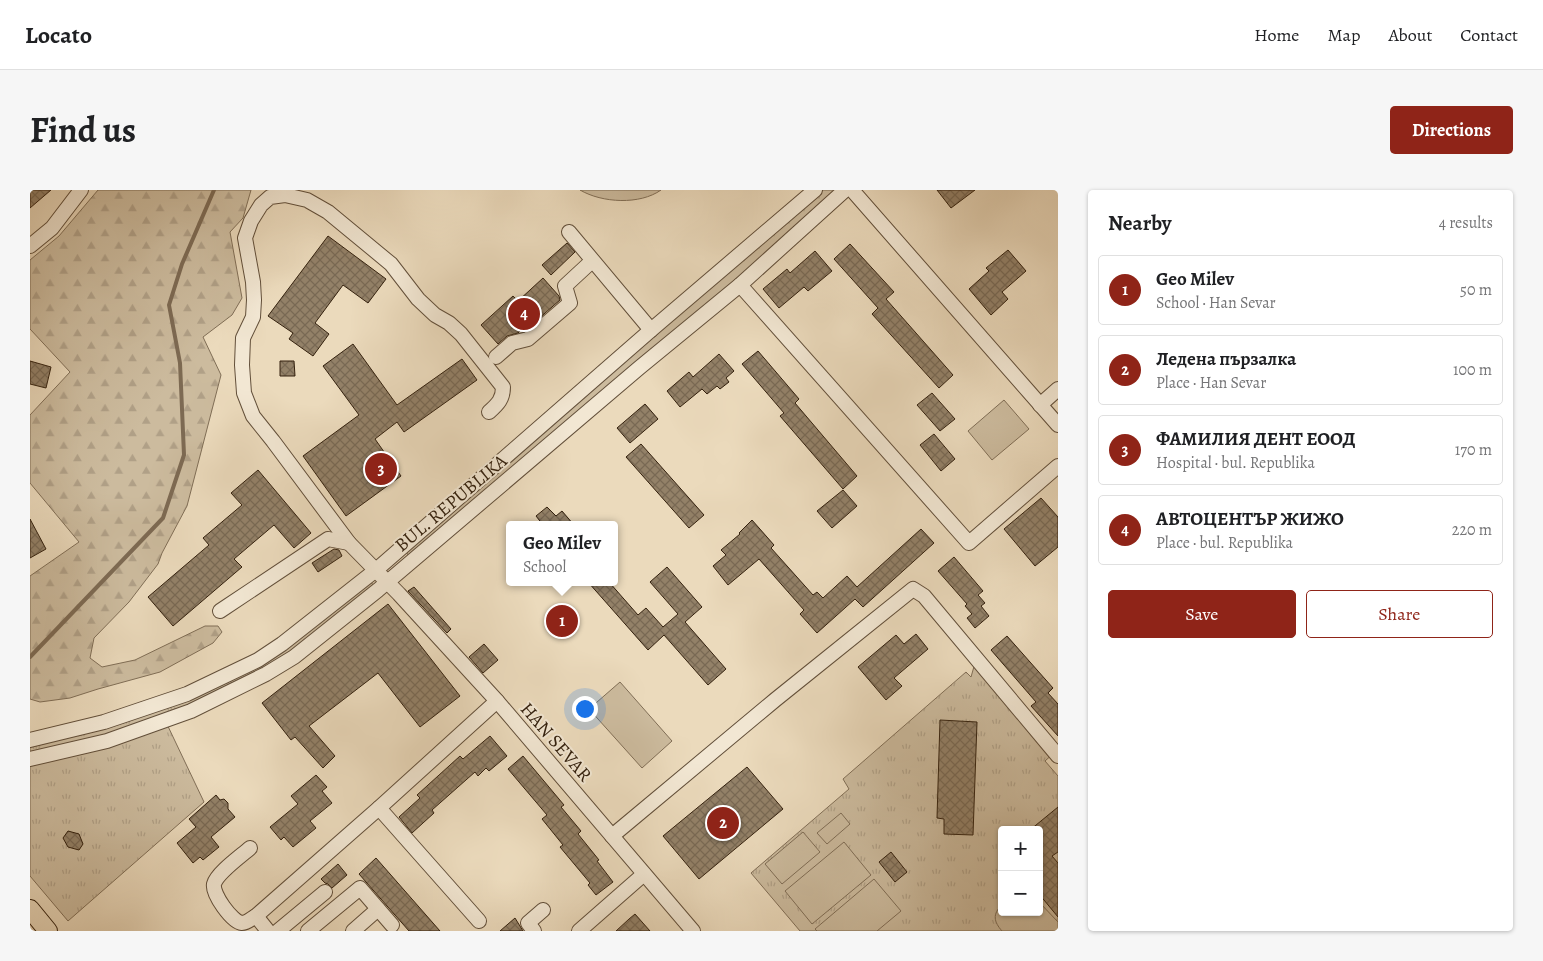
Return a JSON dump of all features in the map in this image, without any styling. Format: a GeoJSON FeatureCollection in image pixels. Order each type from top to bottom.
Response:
{"type":"FeatureCollection","features":[{"type":"Feature","properties":{"kind":"main road"},"geometry":{"type":"LineString","coordinates":[[30,909],[48,931]]}},
{"type":"Feature","properties":{"kind":"street"},"geometry":{"type":"LineString","coordinates":[[30,246],[52,228],[81,190]]}},
{"type":"Feature","properties":{"kind":"street","name":"BUL. REPUBLIKA"},"geometry":{"type":"LineString","coordinates":[[30,740],[104,722],[187,694],[258,660],[282,644],[376,570],[815,190]]}},
{"type":"Feature","properties":{"kind":"street","name":"BUL. REPUBLIKA"},"geometry":{"type":"LineString","coordinates":[[30,759],[107,741],[191,711],[230,693],[294,657],[740,284],[845,190]]}},
{"type":"Feature","properties":{"kind":"street"},"geometry":{"type":"LineString","coordinates":[[852,190],[1058,425]]}},
{"type":"Feature","properties":{"kind":"street","name":"HAN SEVAR"},"geometry":{"type":"LineString","coordinates":[[489,412],[499,403],[503,395],[503,387],[461,334],[449,323],[435,315],[418,299],[391,264],[328,212],[307,200],[285,195],[270,197],[261,204],[244,238],[253,282],[254,300],[253,317],[242,338],[242,365],[244,393],[253,416],[349,543],[399,594],[497,701],[693,931]]}},
{"type":"Feature","properties":{"kind":"street"},"geometry":{"type":"LineString","coordinates":[[575,237],[592,262],[651,330]]}},
{"type":"Feature","properties":{"kind":"street"},"geometry":{"type":"LineString","coordinates":[[496,357],[512,343],[528,340],[570,303],[565,286],[592,262]]}},
{"type":"Feature","properties":{"kind":"street"},"geometry":{"type":"LineString","coordinates":[[740,284],[969,543],[1058,466]]}},
{"type":"Feature","properties":{"kind":"street"},"geometry":{"type":"LineString","coordinates":[[1040,405],[1058,389]]}},
{"type":"Feature","properties":{"kind":"street"},"geometry":{"type":"LineString","coordinates":[[220,611],[328,539],[349,543]]}},
{"type":"Feature","properties":{"kind":"street"},"geometry":{"type":"LineString","coordinates":[[612,836],[775,700],[913,589],[924,596],[1058,756]]}},
{"type":"Feature","properties":{"kind":"street"},"geometry":{"type":"LineString","coordinates":[[250,848],[218,877],[214,885],[221,903],[240,923],[256,916],[497,701]]}},
{"type":"Feature","properties":{"kind":"street"},"geometry":{"type":"LineString","coordinates":[[379,808],[479,921]]}},
{"type":"Feature","properties":{"kind":"street"},"geometry":{"type":"LineString","coordinates":[[579,931],[644,874]]}},
{"type":"Feature","properties":{"kind":"street"},"geometry":{"type":"LineString","coordinates":[[308,931],[360,888],[392,925]]}},
{"type":"Feature","properties":{"kind":"street"},"geometry":{"type":"LineString","coordinates":[[256,916],[278,930],[325,892]]}},
{"type":"Feature","properties":{"kind":"street"},"geometry":{"type":"LineString","coordinates":[[353,931],[378,909]]}},
{"type":"Feature","properties":{"kind":"street"},"geometry":{"type":"LineString","coordinates":[[534,931],[528,923],[542,910]]}},
{"type":"Feature","properties":{"kind":"green space"},"geometry":{"type":"Polygon","coordinates":[[[98,190],[251,190],[243,218],[230,232],[242,298],[232,315],[203,337],[221,375],[187,506],[158,564],[129,602],[94,638],[90,658],[102,667],[135,660],[205,626],[218,626],[222,632],[213,643],[160,672],[70,698],[40,702],[30,699],[30,576],[79,542],[30,483],[30,415],[70,372],[30,329],[30,260],[59,236],[98,190]]]}},
{"type":"Feature","properties":{"kind":"green space"},"geometry":{"type":"Polygon","coordinates":[[[580,190],[661,190],[643,198],[610,200],[599,198],[580,190]]]}},
{"type":"Feature","properties":{"kind":"green space"},"geometry":{"type":"Polygon","coordinates":[[[815,190],[845,190],[412,561],[403,547],[815,190]]]}},
{"type":"Feature","properties":{"kind":"green space"},"geometry":{"type":"Polygon","coordinates":[[[1004,400],[1029,429],[992,460],[968,431],[1004,400]]]}},
{"type":"Feature","properties":{"kind":"green space"},"geometry":{"type":"Polygon","coordinates":[[[367,578],[378,590],[318,639],[165,720],[204,802],[68,921],[30,876],[30,740],[226,676],[367,578]]]}},
{"type":"Feature","properties":{"kind":"green space"},"geometry":{"type":"Polygon","coordinates":[[[975,663],[1055,752],[1045,761],[1058,776],[1058,931],[800,931],[751,873],[849,789],[843,779],[966,672],[971,677],[975,663]]]}},
{"type":"Feature","properties":{"kind":"green space"},"geometry":{"type":"Polygon","coordinates":[[[620,682],[672,741],[642,768],[589,709],[620,682]]]}},
{"type":"Feature","properties":{"kind":"green space"},"geometry":{"type":"Polygon","coordinates":[[[841,813],[850,824],[827,844],[817,833],[841,813]]]}},
{"type":"Feature","properties":{"kind":"green space"},"geometry":{"type":"Polygon","coordinates":[[[803,832],[820,852],[782,884],[765,864],[803,832]]]}},
{"type":"Feature","properties":{"kind":"green space"},"geometry":{"type":"Polygon","coordinates":[[[844,842],[871,875],[812,924],[785,891],[844,842]]]}},
{"type":"Feature","properties":{"kind":"green space"},"geometry":{"type":"Polygon","coordinates":[[[874,879],[901,911],[877,931],[817,931],[815,929],[874,879]]]}},
{"type":"Feature","properties":{"kind":"green space"},"geometry":{"type":"Polygon","coordinates":[[[1043,906],[1058,922],[1058,931],[1002,931],[995,918],[998,910],[998,916],[1043,916],[1043,906]]]}},
{"type":"Feature","properties":{"kind":"building"},"geometry":{"type":"Polygon","coordinates":[[[30,190],[51,190],[30,208],[30,190]]]}},
{"type":"Feature","properties":{"kind":"building"},"geometry":{"type":"Polygon","coordinates":[[[937,190],[975,190],[951,208],[937,190]]]}},
{"type":"Feature","properties":{"kind":"building"},"geometry":{"type":"Polygon","coordinates":[[[328,236],[386,279],[368,303],[343,285],[315,323],[329,334],[313,356],[289,339],[293,333],[268,316],[328,236]]]}},
{"type":"Feature","properties":{"kind":"building"},"geometry":{"type":"Polygon","coordinates":[[[567,243],[575,252],[551,275],[542,265],[567,243]]]}},
{"type":"Feature","properties":{"kind":"building"},"geometry":{"type":"Polygon","coordinates":[[[850,244],[894,292],[886,299],[953,375],[939,388],[872,314],[878,308],[834,259],[850,244]]]}},
{"type":"Feature","properties":{"kind":"building"},"geometry":{"type":"Polygon","coordinates":[[[1008,250],[1026,271],[1002,292],[1008,299],[991,315],[969,289],[989,271],[986,268],[1008,250]]]}},
{"type":"Feature","properties":{"kind":"building"},"geometry":{"type":"Polygon","coordinates":[[[815,251],[832,271],[808,291],[804,287],[779,308],[763,289],[787,269],[790,273],[815,251]]]}},
{"type":"Feature","properties":{"kind":"building"},"geometry":{"type":"Polygon","coordinates":[[[543,278],[559,296],[560,300],[529,327],[527,324],[518,333],[507,336],[498,344],[481,325],[513,296],[518,301],[543,278]]]}},
{"type":"Feature","properties":{"kind":"building"},"geometry":{"type":"Polygon","coordinates":[[[353,344],[397,405],[462,359],[477,380],[404,432],[397,422],[375,439],[401,476],[346,516],[303,456],[359,415],[323,366],[353,344]]]}},
{"type":"Feature","properties":{"kind":"building"},"geometry":{"type":"Polygon","coordinates":[[[758,351],[799,399],[795,403],[857,476],[843,489],[780,416],[784,413],[742,364],[758,351]]]}},
{"type":"Feature","properties":{"kind":"building"},"geometry":{"type":"Polygon","coordinates":[[[719,354],[734,371],[726,378],[729,382],[720,389],[717,386],[707,394],[702,389],[680,407],[667,391],[689,372],[693,377],[719,354]]]}},
{"type":"Feature","properties":{"kind":"building"},"geometry":{"type":"Polygon","coordinates":[[[30,361],[51,367],[46,388],[30,384],[30,361]]]}},
{"type":"Feature","properties":{"kind":"building"},"geometry":{"type":"Polygon","coordinates":[[[280,361],[294,361],[295,376],[280,376],[280,361]]]}},
{"type":"Feature","properties":{"kind":"building"},"geometry":{"type":"Polygon","coordinates":[[[932,393],[955,419],[940,431],[917,405],[932,393]]]}},
{"type":"Feature","properties":{"kind":"building"},"geometry":{"type":"Polygon","coordinates":[[[645,404],[658,419],[630,443],[617,428],[645,404]]]}},
{"type":"Feature","properties":{"kind":"building"},"geometry":{"type":"Polygon","coordinates":[[[934,434],[955,459],[941,471],[920,445],[934,434]]]}},
{"type":"Feature","properties":{"kind":"building"},"geometry":{"type":"Polygon","coordinates":[[[641,444],[704,515],[689,528],[626,457],[641,444]]]}},
{"type":"Feature","properties":{"kind":"building"},"geometry":{"type":"Polygon","coordinates":[[[258,470],[311,533],[294,548],[274,525],[234,559],[242,567],[173,626],[148,597],[209,545],[203,538],[242,505],[231,493],[258,470]]]}},
{"type":"Feature","properties":{"kind":"building"},"geometry":{"type":"Polygon","coordinates":[[[843,490],[857,506],[832,528],[817,511],[843,490]]]}},
{"type":"Feature","properties":{"kind":"building"},"geometry":{"type":"Polygon","coordinates":[[[1041,498],[1058,517],[1058,547],[1035,566],[1004,529],[1041,498]]]}},
{"type":"Feature","properties":{"kind":"building"},"geometry":{"type":"Polygon","coordinates":[[[547,507],[556,516],[562,511],[571,521],[540,521],[536,516],[547,507]]]}},
{"type":"Feature","properties":{"kind":"building"},"geometry":{"type":"Polygon","coordinates":[[[30,519],[46,549],[30,558],[30,519]]]}},
{"type":"Feature","properties":{"kind":"building"},"geometry":{"type":"Polygon","coordinates":[[[752,520],[774,545],[771,548],[813,595],[817,592],[823,598],[847,576],[857,587],[921,529],[934,543],[863,607],[855,599],[817,633],[800,614],[804,610],[759,559],[728,585],[713,566],[726,555],[721,550],[740,534],[752,520]]]}},
{"type":"Feature","properties":{"kind":"building"},"geometry":{"type":"Polygon","coordinates":[[[334,549],[339,550],[342,556],[318,572],[312,563],[334,549]]]}},
{"type":"Feature","properties":{"kind":"building"},"geometry":{"type":"Polygon","coordinates":[[[954,557],[983,591],[978,595],[985,603],[981,606],[989,616],[975,628],[967,618],[972,614],[965,606],[967,604],[938,571],[954,557]]]}},
{"type":"Feature","properties":{"kind":"building"},"geometry":{"type":"Polygon","coordinates":[[[667,567],[702,607],[685,622],[726,669],[708,685],[664,635],[648,650],[592,586],[613,586],[638,615],[646,608],[663,627],[678,614],[650,582],[667,567]]]}},
{"type":"Feature","properties":{"kind":"building"},"geometry":{"type":"Polygon","coordinates":[[[414,587],[451,629],[447,633],[408,591],[414,587]]]}},
{"type":"Feature","properties":{"kind":"building"},"geometry":{"type":"Polygon","coordinates":[[[388,604],[460,696],[420,727],[378,673],[309,726],[335,756],[323,768],[295,737],[291,740],[262,703],[388,604]]]}},
{"type":"Feature","properties":{"kind":"building"},"geometry":{"type":"Polygon","coordinates":[[[916,634],[928,649],[894,678],[902,686],[886,700],[858,667],[896,635],[904,644],[916,634]]]}},
{"type":"Feature","properties":{"kind":"building"},"geometry":{"type":"Polygon","coordinates":[[[1007,636],[1053,688],[1048,693],[1058,704],[1058,736],[1031,706],[1036,702],[991,650],[1007,636]]]}},
{"type":"Feature","properties":{"kind":"building"},"geometry":{"type":"Polygon","coordinates":[[[484,644],[498,660],[483,673],[469,657],[484,644]]]}},
{"type":"Feature","properties":{"kind":"building"},"geometry":{"type":"Polygon","coordinates":[[[940,720],[977,722],[973,835],[944,834],[944,819],[937,818],[940,720]]]}},
{"type":"Feature","properties":{"kind":"building"},"geometry":{"type":"Polygon","coordinates":[[[490,736],[507,756],[489,771],[486,768],[478,776],[475,772],[432,810],[434,813],[412,833],[399,817],[420,798],[417,795],[460,756],[463,759],[490,736]]]}},
{"type":"Feature","properties":{"kind":"building"},"geometry":{"type":"Polygon","coordinates":[[[523,756],[564,805],[561,807],[581,831],[578,834],[599,860],[597,861],[613,882],[596,895],[588,885],[590,883],[560,847],[563,845],[542,819],[547,815],[508,769],[523,756]]]}},
{"type":"Feature","properties":{"kind":"building"},"geometry":{"type":"Polygon","coordinates":[[[747,767],[783,809],[699,879],[663,836],[747,767]]]}},
{"type":"Feature","properties":{"kind":"building"},"geometry":{"type":"Polygon","coordinates":[[[316,775],[327,787],[322,791],[332,803],[310,821],[316,828],[293,847],[284,837],[281,840],[270,827],[298,804],[291,796],[316,775]]]}},
{"type":"Feature","properties":{"kind":"building"},"geometry":{"type":"Polygon","coordinates":[[[216,795],[220,800],[224,799],[228,803],[228,809],[235,817],[211,837],[219,847],[203,860],[200,857],[193,863],[177,843],[196,827],[189,819],[216,795]]]}},
{"type":"Feature","properties":{"kind":"building"},"geometry":{"type":"Polygon","coordinates":[[[1058,807],[1058,852],[1052,856],[1058,863],[1058,917],[1043,899],[1043,826],[1035,826],[1058,807]]]}},
{"type":"Feature","properties":{"kind":"building"},"geometry":{"type":"Polygon","coordinates":[[[68,831],[79,834],[83,844],[79,850],[68,847],[63,838],[68,831]]]}},
{"type":"Feature","properties":{"kind":"building"},"geometry":{"type":"Polygon","coordinates":[[[891,852],[907,872],[895,882],[879,862],[891,852]]]}},
{"type":"Feature","properties":{"kind":"building"},"geometry":{"type":"Polygon","coordinates":[[[376,858],[440,931],[409,931],[359,874],[376,858]]]}},
{"type":"Feature","properties":{"kind":"building"},"geometry":{"type":"Polygon","coordinates":[[[338,864],[347,875],[332,888],[321,879],[338,864]]]}},
{"type":"Feature","properties":{"kind":"building"},"geometry":{"type":"Polygon","coordinates":[[[635,914],[650,931],[616,931],[629,919],[635,914]]]}},
{"type":"Feature","properties":{"kind":"building"},"geometry":{"type":"Polygon","coordinates":[[[515,918],[523,931],[500,931],[515,918]]]}},
{"type":"Feature","properties":{"kind":"waterway"},"geometry":{"type":"LineString","coordinates":[[30,657],[163,518],[184,455],[180,363],[169,305],[182,264],[214,190]]}},
{"type":"Feature","properties":{"kind":"place","name":"АВТОЦЕНТЪР ЖИЖО"},"geometry":{"type":"Point","coordinates":[524,314]}},
{"type":"Feature","properties":{"kind":"place","name":"ФАМИЛИЯ ДЕНТ ЕООД"},"geometry":{"type":"Point","coordinates":[381,469]}},
{"type":"Feature","properties":{"kind":"place","name":"Geo Milev"},"geometry":{"type":"Point","coordinates":[562,621]}},
{"type":"Feature","properties":{"kind":"place","name":"Ледена пързалка"},"geometry":{"type":"Point","coordinates":[723,823]}}]}
